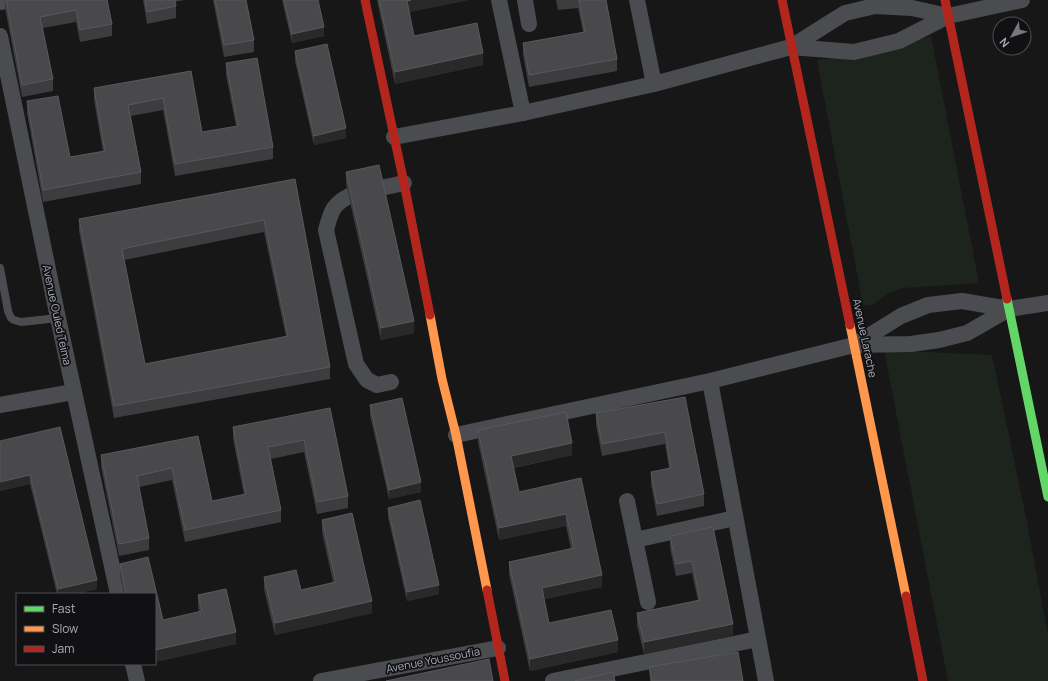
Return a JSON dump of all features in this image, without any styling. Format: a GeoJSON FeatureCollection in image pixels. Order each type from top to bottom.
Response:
{"type":"FeatureCollection","features":[{"type":"Feature","properties":{"kind":"main road"},"geometry":{"type":"LineString","coordinates":[[365,0],[506,681]]}},
{"type":"Feature","properties":{"kind":"main road","name":"Avenue Larache"},"geometry":{"type":"LineString","coordinates":[[782,0],[923,681]]}},
{"type":"Feature","properties":{"kind":"main road"},"geometry":{"type":"LineString","coordinates":[[945,0],[1048,497]]}},
{"type":"Feature","properties":{"kind":"street"},"geometry":{"type":"LineString","coordinates":[[0,2],[13,0]]}},
{"type":"Feature","properties":{"kind":"street"},"geometry":{"type":"LineString","coordinates":[[498,0],[523,113]]}},
{"type":"Feature","properties":{"kind":"street"},"geometry":{"type":"LineString","coordinates":[[525,0],[529,24]]}},
{"type":"Feature","properties":{"kind":"street"},"geometry":{"type":"LineString","coordinates":[[637,0],[654,84]]}},
{"type":"Feature","properties":{"kind":"street"},"geometry":{"type":"LineString","coordinates":[[792,47],[854,52],[899,41],[948,16],[1022,0]]}},
{"type":"Feature","properties":{"kind":"street"},"geometry":{"type":"LineString","coordinates":[[394,137],[523,113],[654,84],[792,47],[846,13],[875,6],[912,8],[948,16]]}},
{"type":"Feature","properties":{"kind":"street","name":"Avenue Ouled Teima"},"geometry":{"type":"LineString","coordinates":[[0,36],[4,77],[118,593]]}},
{"type":"Feature","properties":{"kind":"street"},"geometry":{"type":"LineString","coordinates":[[381,188],[404,183]]}},
{"type":"Feature","properties":{"kind":"street"},"geometry":{"type":"LineString","coordinates":[[349,196],[339,202],[331,213],[326,230],[356,364],[367,380],[378,385],[391,382]]}},
{"type":"Feature","properties":{"kind":"street"},"geometry":{"type":"LineString","coordinates":[[854,345],[901,316],[928,305],[962,301],[1009,309],[1048,303]]}},
{"type":"Feature","properties":{"kind":"street"},"geometry":{"type":"LineString","coordinates":[[456,435],[710,381],[854,345],[911,344],[939,340],[967,333],[1009,309]]}},
{"type":"Feature","properties":{"kind":"street"},"geometry":{"type":"LineString","coordinates":[[710,381],[766,681]]}},
{"type":"Feature","properties":{"kind":"street"},"geometry":{"type":"LineString","coordinates":[[0,405],[74,392]]}},
{"type":"Feature","properties":{"kind":"street"},"geometry":{"type":"LineString","coordinates":[[627,501],[648,602]]}},
{"type":"Feature","properties":{"kind":"street"},"geometry":{"type":"LineString","coordinates":[[635,540],[736,518]]}},
{"type":"Feature","properties":{"kind":"street"},"geometry":{"type":"LineString","coordinates":[[553,681],[758,639]]}},
{"type":"Feature","properties":{"kind":"street","name":"Avenue Youssoufia"},"geometry":{"type":"LineString","coordinates":[[321,681],[498,648]]}},
{"type":"Feature","properties":{"kind":"street"},"geometry":{"type":"LineString","coordinates":[[133,665],[137,681]]}},
{"type":"Feature","properties":{"kind":"lane"},"geometry":{"type":"LineString","coordinates":[[0,268],[8,311],[14,320],[21,322],[58,318]]}},
{"type":"Feature","properties":{"kind":"shaded area"},"geometry":{"type":"Polygon","coordinates":[[[931,36],[979,283],[903,288],[889,293],[873,305],[863,305],[817,60],[877,53],[931,36]]]}},
{"type":"Feature","properties":{"kind":"shaded area"},"geometry":{"type":"Polygon","coordinates":[[[884,350],[992,355],[1026,517],[1048,635],[1048,681],[948,681],[884,350]]]}},
{"type":"Feature","properties":{"kind":"building"},"geometry":{"type":"Polygon","coordinates":[[[6,0],[107,0],[112,24],[80,30],[76,10],[40,17],[53,79],[22,85],[6,0]]]}},
{"type":"Feature","properties":{"kind":"building"},"geometry":{"type":"Polygon","coordinates":[[[145,0],[175,0],[176,6],[147,12],[145,0]]]}},
{"type":"Feature","properties":{"kind":"building"},"geometry":{"type":"Polygon","coordinates":[[[215,0],[246,0],[254,40],[224,45],[215,0]]]}},
{"type":"Feature","properties":{"kind":"building"},"geometry":{"type":"Polygon","coordinates":[[[284,0],[318,0],[324,27],[292,34],[284,0]]]}},
{"type":"Feature","properties":{"kind":"building"},"geometry":{"type":"Polygon","coordinates":[[[379,0],[411,0],[407,1],[414,36],[477,23],[483,53],[395,72],[379,0]]]}},
{"type":"Feature","properties":{"kind":"building"},"geometry":{"type":"Polygon","coordinates":[[[579,0],[606,0],[617,59],[529,75],[523,43],[585,32],[579,0]]]}},
{"type":"Feature","properties":{"kind":"building"},"geometry":{"type":"Polygon","coordinates":[[[327,44],[346,128],[314,136],[295,51],[327,44]]]}},
{"type":"Feature","properties":{"kind":"building"},"geometry":{"type":"Polygon","coordinates":[[[257,58],[273,147],[175,164],[163,98],[128,105],[141,172],[43,190],[27,101],[58,96],[70,157],[105,151],[94,88],[191,71],[202,132],[238,126],[226,63],[257,58]]]}},
{"type":"Feature","properties":{"kind":"building"},"geometry":{"type":"Polygon","coordinates":[[[379,165],[414,321],[381,328],[346,172],[379,165]]]}},
{"type":"Feature","properties":{"kind":"building"},"geometry":{"type":"Polygon","coordinates":[[[295,179],[330,367],[114,406],[79,219],[295,179]],[[264,220],[122,249],[145,364],[288,336],[264,220]]]}},
{"type":"Feature","properties":{"kind":"building"},"geometry":{"type":"Polygon","coordinates":[[[685,397],[704,494],[657,504],[651,472],[671,468],[665,432],[602,444],[596,413],[685,397]]]}},
{"type":"Feature","properties":{"kind":"building"},"geometry":{"type":"Polygon","coordinates":[[[402,398],[421,482],[389,490],[370,405],[402,398]]]}},
{"type":"Feature","properties":{"kind":"building"},"geometry":{"type":"Polygon","coordinates":[[[330,408],[348,496],[317,502],[304,440],[268,447],[281,510],[185,530],[172,468],[137,476],[149,538],[119,544],[101,455],[198,436],[212,501],[246,494],[233,427],[330,408]]]}},
{"type":"Feature","properties":{"kind":"building"},"geometry":{"type":"Polygon","coordinates":[[[566,412],[572,443],[511,456],[519,492],[581,478],[602,575],[542,588],[549,623],[611,610],[618,640],[530,659],[509,562],[574,548],[566,514],[499,528],[478,430],[566,412]]]}},
{"type":"Feature","properties":{"kind":"building"},"geometry":{"type":"Polygon","coordinates":[[[60,427],[97,580],[58,589],[30,475],[0,482],[0,441],[60,427]]]}},
{"type":"Feature","properties":{"kind":"building"},"geometry":{"type":"Polygon","coordinates":[[[420,500],[439,585],[407,592],[388,508],[420,500]]]}},
{"type":"Feature","properties":{"kind":"building"},"geometry":{"type":"Polygon","coordinates":[[[352,513],[372,601],[275,623],[264,577],[296,570],[301,590],[336,582],[322,520],[352,513]]]}},
{"type":"Feature","properties":{"kind":"building"},"geometry":{"type":"Polygon","coordinates":[[[713,527],[733,624],[644,642],[637,613],[700,600],[692,561],[676,564],[670,536],[713,527]]]}},
{"type":"Feature","properties":{"kind":"building"},"geometry":{"type":"Polygon","coordinates":[[[148,557],[163,620],[202,611],[198,595],[226,589],[236,632],[156,650],[156,593],[126,593],[120,564],[148,557]]]}},
{"type":"Feature","properties":{"kind":"building"},"geometry":{"type":"Polygon","coordinates":[[[738,652],[743,681],[652,681],[649,667],[738,652]]]}},
{"type":"Feature","properties":{"kind":"building"},"geometry":{"type":"Polygon","coordinates":[[[489,659],[493,681],[386,681],[489,659]]]}},
{"type":"Feature","properties":{"kind":"building"},"geometry":{"type":"Polygon","coordinates":[[[613,672],[615,681],[575,681],[613,672]]]}},
{"type":"Feature","properties":{"kind":"traffic: fast"},"geometry":{"type":"LineString","coordinates":[[1007,299],[1048,497]]}},
{"type":"Feature","properties":{"kind":"traffic: slow"},"geometry":{"type":"LineString","coordinates":[[430,315],[442,379],[456,435],[487,590]]}},
{"type":"Feature","properties":{"kind":"traffic: slow"},"geometry":{"type":"LineString","coordinates":[[850,325],[906,596]]}},
{"type":"Feature","properties":{"kind":"traffic: jam"},"geometry":{"type":"LineString","coordinates":[[365,0],[404,183],[430,315]]}},
{"type":"Feature","properties":{"kind":"traffic: jam"},"geometry":{"type":"LineString","coordinates":[[782,0],[850,325]]}},
{"type":"Feature","properties":{"kind":"traffic: jam"},"geometry":{"type":"LineString","coordinates":[[945,0],[1007,299]]}},
{"type":"Feature","properties":{"kind":"traffic: jam"},"geometry":{"type":"LineString","coordinates":[[487,590],[505,681]]}},
{"type":"Feature","properties":{"kind":"traffic: jam"},"geometry":{"type":"LineString","coordinates":[[906,596],[923,681]]}}]}
